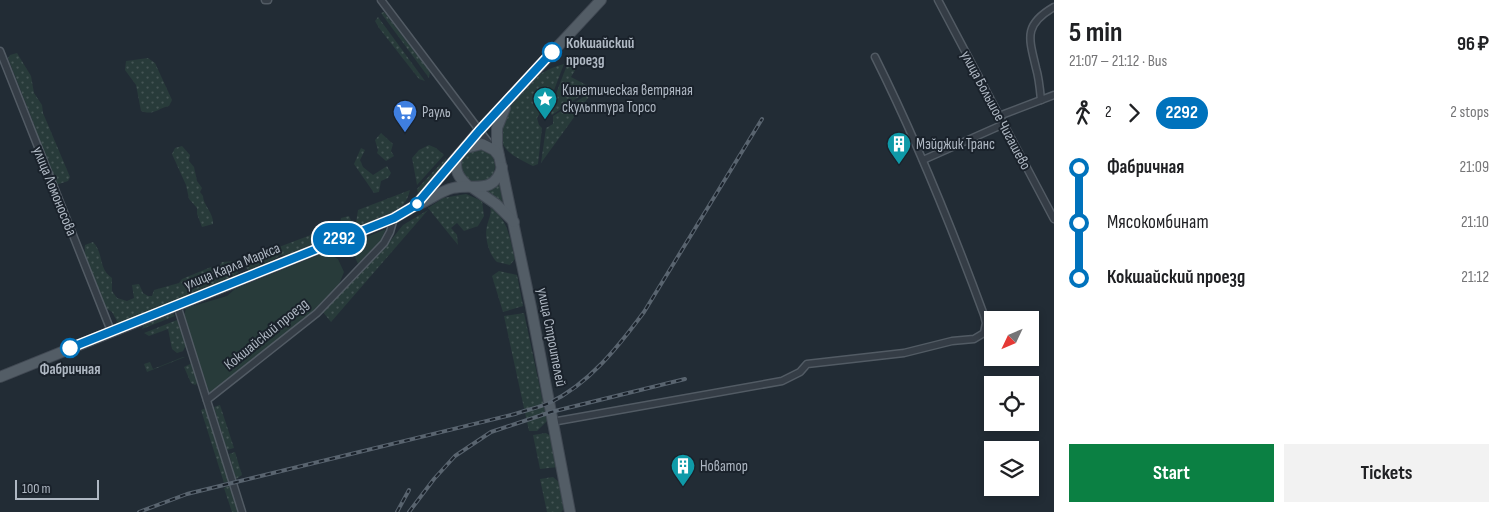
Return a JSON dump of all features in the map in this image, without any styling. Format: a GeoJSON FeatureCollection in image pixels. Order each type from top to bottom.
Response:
{"type":"FeatureCollection","features":[{"type":"Feature","properties":{"kind":"main road"},"geometry":{"type":"LineString","coordinates":[[416,205],[452,188],[480,188],[492,183],[502,167],[496,153],[497,128],[511,96],[601,0]]}},
{"type":"Feature","properties":{"kind":"main road","name":"улица Карла Маркса"},"geometry":{"type":"LineString","coordinates":[[0,376],[394,218],[416,205],[511,96]]}},
{"type":"Feature","properties":{"kind":"main road"},"geometry":{"type":"LineString","coordinates":[[496,153],[482,144],[476,144],[460,154],[458,176],[470,187],[496,204],[514,222]]}},
{"type":"Feature","properties":{"kind":"main road","name":"улица Строителей"},"geometry":{"type":"LineString","coordinates":[[502,167],[570,512]]}},
{"type":"Feature","properties":{"kind":"street"},"geometry":{"type":"LineString","coordinates":[[381,0],[496,153]]}},
{"type":"Feature","properties":{"kind":"street","name":"улица Большое Чигашево"},"geometry":{"type":"LineString","coordinates":[[938,0],[1054,220]]}},
{"type":"Feature","properties":{"kind":"street"},"geometry":{"type":"LineString","coordinates":[[1041,100],[1029,35],[1035,21],[1054,7]]}},
{"type":"Feature","properties":{"kind":"street","name":"улица Ломоносова"},"geometry":{"type":"LineString","coordinates":[[0,51],[111,331]]}},
{"type":"Feature","properties":{"kind":"street"},"geometry":{"type":"LineString","coordinates":[[552,422],[782,381],[800,372],[807,364],[890,356],[980,336],[986,328],[984,315],[923,160],[875,58]]}},
{"type":"Feature","properties":{"kind":"street"},"geometry":{"type":"LineString","coordinates":[[999,116],[1054,95]]}},
{"type":"Feature","properties":{"kind":"street"},"geometry":{"type":"LineString","coordinates":[[923,160],[1004,124]]}},
{"type":"Feature","properties":{"kind":"street","name":"Кокшайский проезд"},"geometry":{"type":"LineString","coordinates":[[208,400],[316,313],[384,243],[394,218]]}},
{"type":"Feature","properties":{"kind":"street"},"geometry":{"type":"LineString","coordinates":[[177,305],[242,512]]}},
{"type":"Feature","properties":{"kind":"green space"},"geometry":{"type":"Polygon","coordinates":[[[384,12],[430,72],[429,78],[381,13],[384,12]]]}},
{"type":"Feature","properties":{"kind":"green space"},"geometry":{"type":"Polygon","coordinates":[[[378,17],[425,81],[419,79],[379,28],[375,21],[378,17]]]}},
{"type":"Feature","properties":{"kind":"green space"},"geometry":{"type":"Polygon","coordinates":[[[17,53],[31,76],[34,93],[42,105],[43,113],[70,177],[68,181],[56,185],[54,180],[8,58],[10,55],[17,53]]]}},
{"type":"Feature","properties":{"kind":"green space"},"geometry":{"type":"Polygon","coordinates":[[[148,58],[155,63],[172,100],[169,106],[149,113],[141,111],[136,85],[125,70],[126,61],[148,58]]]}},
{"type":"Feature","properties":{"kind":"green space"},"geometry":{"type":"Polygon","coordinates":[[[564,64],[546,111],[540,113],[537,118],[542,128],[538,164],[533,166],[517,158],[504,146],[501,137],[505,116],[511,105],[535,78],[564,64]]]}},
{"type":"Feature","properties":{"kind":"green space"},"geometry":{"type":"Polygon","coordinates":[[[573,64],[577,67],[571,77],[592,88],[552,115],[549,112],[567,65],[573,64]]]}},
{"type":"Feature","properties":{"kind":"green space"},"geometry":{"type":"Polygon","coordinates":[[[593,91],[541,163],[546,128],[553,124],[553,116],[593,91]]]}},
{"type":"Feature","properties":{"kind":"green space"},"geometry":{"type":"Polygon","coordinates":[[[381,133],[393,144],[391,151],[394,156],[386,161],[377,153],[375,140],[381,133]]]}},
{"type":"Feature","properties":{"kind":"green space"},"geometry":{"type":"Polygon","coordinates":[[[429,145],[444,155],[417,185],[412,158],[419,150],[429,145]]]}},
{"type":"Feature","properties":{"kind":"green space"},"geometry":{"type":"Polygon","coordinates":[[[182,146],[190,155],[189,161],[194,167],[197,181],[202,188],[200,192],[212,216],[213,224],[202,227],[197,214],[197,208],[189,199],[186,185],[172,154],[175,148],[182,146]]]}},
{"type":"Feature","properties":{"kind":"green space"},"geometry":{"type":"Polygon","coordinates":[[[361,148],[365,150],[360,160],[363,167],[373,175],[387,166],[391,173],[388,178],[381,181],[379,192],[374,193],[354,164],[361,148]]]}},
{"type":"Feature","properties":{"kind":"green space"},"geometry":{"type":"Polygon","coordinates":[[[478,149],[485,150],[490,154],[494,159],[494,173],[490,178],[485,182],[478,183],[471,182],[466,178],[462,173],[461,166],[462,159],[466,154],[471,150],[478,149]]]}},
{"type":"Feature","properties":{"kind":"green space"},"geometry":{"type":"Polygon","coordinates":[[[446,158],[446,163],[418,193],[417,189],[446,158]]]}},
{"type":"Feature","properties":{"kind":"green space"},"geometry":{"type":"Polygon","coordinates":[[[499,182],[503,204],[486,191],[499,182]]]}},
{"type":"Feature","properties":{"kind":"green space"},"geometry":{"type":"Polygon","coordinates":[[[410,190],[403,205],[391,215],[361,228],[356,223],[358,210],[410,190]]]}},
{"type":"Feature","properties":{"kind":"green space"},"geometry":{"type":"Polygon","coordinates":[[[466,194],[482,201],[484,216],[478,226],[464,231],[457,223],[451,228],[457,235],[458,245],[428,208],[443,198],[466,194]]]}},
{"type":"Feature","properties":{"kind":"green space"},"geometry":{"type":"Polygon","coordinates":[[[490,206],[505,224],[515,259],[510,265],[497,262],[490,250],[486,235],[490,206]]]}},
{"type":"Feature","properties":{"kind":"green space"},"geometry":{"type":"Polygon","coordinates":[[[428,210],[331,322],[322,311],[387,245],[403,225],[428,210]]]}},
{"type":"Feature","properties":{"kind":"green space"},"geometry":{"type":"Polygon","coordinates":[[[349,216],[354,227],[331,240],[287,256],[280,255],[253,270],[248,270],[245,266],[255,256],[340,224],[341,218],[349,216]]]}},
{"type":"Feature","properties":{"kind":"green space"},"geometry":{"type":"Polygon","coordinates":[[[386,229],[380,242],[358,264],[349,244],[386,229]]]}},
{"type":"Feature","properties":{"kind":"green space"},"geometry":{"type":"Polygon","coordinates":[[[93,242],[99,251],[105,270],[112,278],[112,291],[117,298],[127,301],[134,298],[132,285],[139,284],[143,293],[152,296],[154,290],[179,283],[182,279],[211,267],[214,269],[218,268],[222,262],[236,261],[238,273],[232,278],[115,326],[117,321],[112,312],[104,307],[103,299],[87,261],[85,245],[93,242]]]}},
{"type":"Feature","properties":{"kind":"green space"},"geometry":{"type":"Polygon","coordinates":[[[326,252],[338,259],[344,272],[338,287],[315,310],[214,393],[209,392],[184,316],[186,308],[227,296],[235,289],[326,252]]]}},
{"type":"Feature","properties":{"kind":"green space"},"geometry":{"type":"Polygon","coordinates":[[[499,271],[517,275],[523,306],[503,312],[492,276],[499,271]]]}},
{"type":"Feature","properties":{"kind":"green space"},"geometry":{"type":"Polygon","coordinates":[[[172,313],[175,316],[142,329],[144,324],[172,313]]]}},
{"type":"Feature","properties":{"kind":"green space"},"geometry":{"type":"Polygon","coordinates":[[[524,313],[547,421],[537,431],[529,431],[504,316],[524,313]]]}},
{"type":"Feature","properties":{"kind":"green space"},"geometry":{"type":"Polygon","coordinates":[[[177,320],[186,345],[183,351],[177,353],[172,349],[168,329],[149,336],[144,333],[177,320]]]}},
{"type":"Feature","properties":{"kind":"green space"},"geometry":{"type":"Polygon","coordinates":[[[185,357],[147,372],[144,364],[150,362],[153,369],[185,357]]]}},
{"type":"Feature","properties":{"kind":"green space"},"geometry":{"type":"Polygon","coordinates":[[[192,363],[199,382],[195,385],[191,383],[184,367],[192,363]]]}},
{"type":"Feature","properties":{"kind":"green space"},"geometry":{"type":"Polygon","coordinates":[[[220,405],[234,448],[227,450],[214,407],[220,405]]]}},
{"type":"Feature","properties":{"kind":"green space"},"geometry":{"type":"Polygon","coordinates":[[[206,408],[229,481],[224,483],[201,410],[206,408]]]}},
{"type":"Feature","properties":{"kind":"green space"},"geometry":{"type":"Polygon","coordinates":[[[546,433],[552,437],[558,467],[540,469],[533,435],[546,433]]]}},
{"type":"Feature","properties":{"kind":"green space"},"geometry":{"type":"Polygon","coordinates":[[[235,452],[242,475],[236,479],[229,454],[235,452]]]}},
{"type":"Feature","properties":{"kind":"green space"},"geometry":{"type":"Polygon","coordinates":[[[553,477],[559,482],[564,509],[561,512],[547,512],[540,479],[553,477]]]}},
{"type":"Feature","properties":{"kind":"green space"},"geometry":{"type":"Polygon","coordinates":[[[229,485],[238,512],[232,512],[224,488],[229,485]]]}},
{"type":"Feature","properties":{"kind":"railway"},"geometry":{"type":"LineString","coordinates":[[139,512],[187,494],[515,414],[545,405],[564,395],[602,364],[644,312],[762,119]]}},
{"type":"Feature","properties":{"kind":"railway"},"geometry":{"type":"LineString","coordinates":[[409,512],[434,479],[455,456],[491,432],[551,412],[685,379]]}},
{"type":"Feature","properties":{"kind":"railway"},"geometry":{"type":"LineString","coordinates":[[397,512],[409,490]]}},
{"type":"Feature","properties":{"kind":"bus line","name":"2292"},"geometry":{"type":"LineString","coordinates":[[70,348],[404,213],[416,205],[479,131],[552,52]]}},
{"type":"Feature","properties":{"kind":"place","name":"Кокшайский проезд"},"geometry":{"type":"Point","coordinates":[552,52]}},
{"type":"Feature","properties":{"kind":"place","name":"Кинетическая ветряная скульптура Торсо"},"geometry":{"type":"Point","coordinates":[545,120]}},
{"type":"Feature","properties":{"kind":"place","name":"Рауль"},"geometry":{"type":"Point","coordinates":[405,133]}},
{"type":"Feature","properties":{"kind":"place","name":"Мэйджик Транс"},"geometry":{"type":"Point","coordinates":[899,165]}},
{"type":"Feature","properties":{"kind":"place","name":"Фабричная"},"geometry":{"type":"Point","coordinates":[70,348]}},
{"type":"Feature","properties":{"kind":"place","name":"Новатор"},"geometry":{"type":"Point","coordinates":[683,487]}}]}
